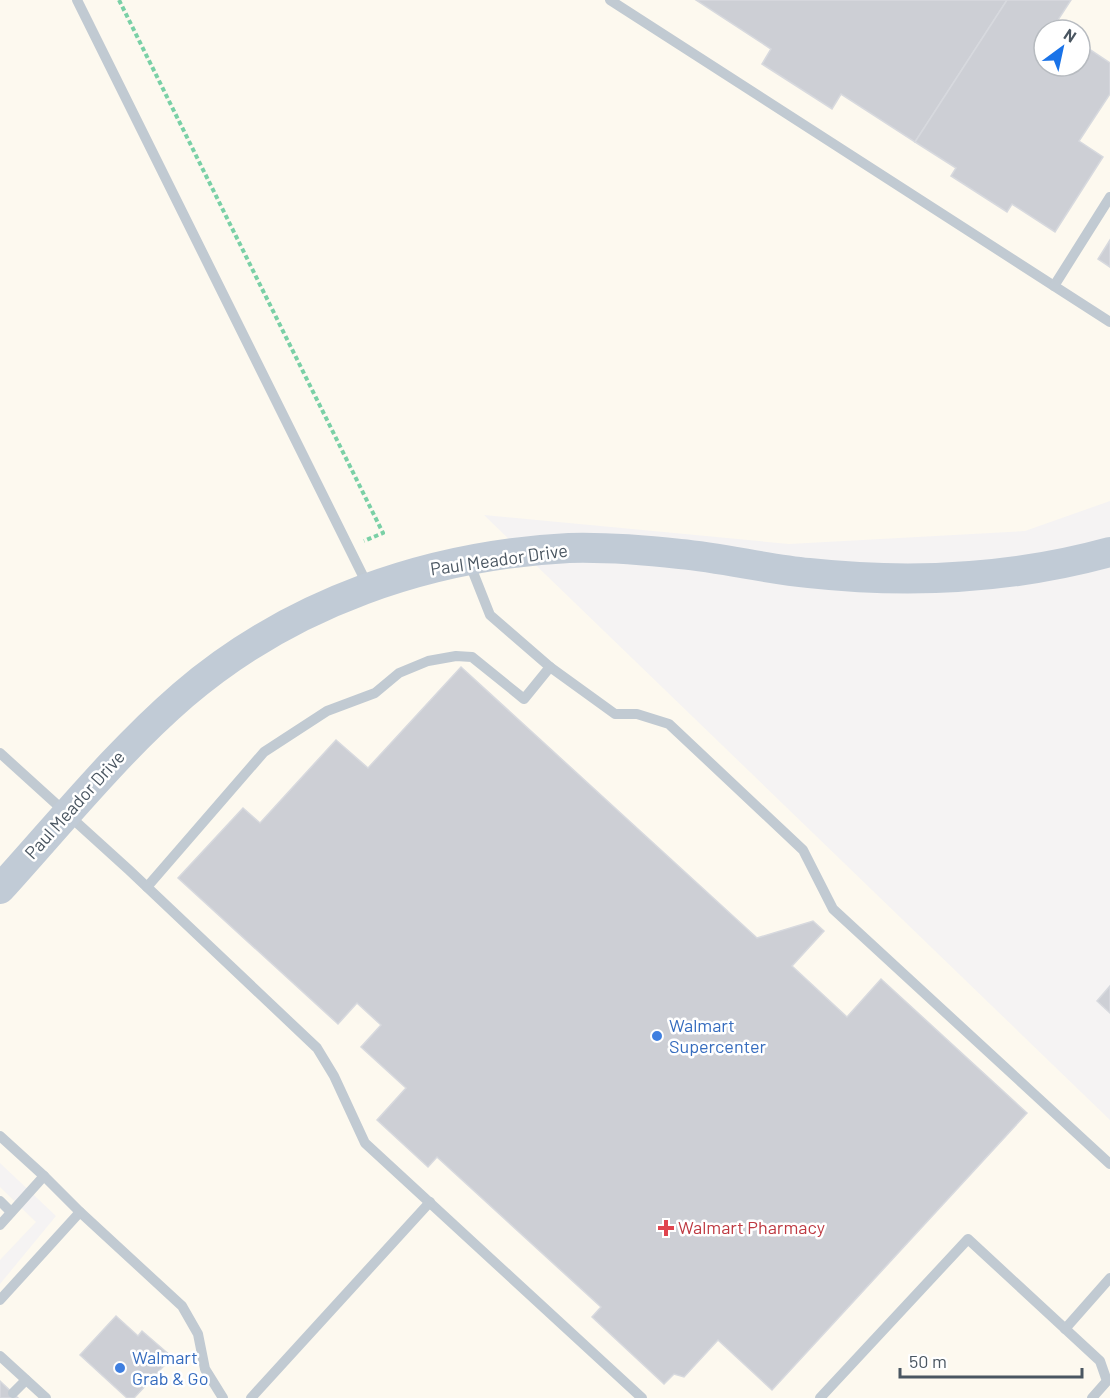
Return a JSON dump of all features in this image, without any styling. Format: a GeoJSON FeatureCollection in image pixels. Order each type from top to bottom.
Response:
{"type":"FeatureCollection","features":[{"type":"Feature","properties":{"kind":"street","name":"Paul Meador Drive"},"geometry":{"type":"LineString","coordinates":[[0,889],[131,743],[206,676],[296,617],[369,587],[468,560],[553,549],[613,549],[682,554],[808,573],[913,578],[1005,573],[1063,564],[1110,552]]}},
{"type":"Feature","properties":{"kind":"lane"},"geometry":{"type":"LineString","coordinates":[[77,0],[369,587]]}},
{"type":"Feature","properties":{"kind":"lane"},"geometry":{"type":"LineString","coordinates":[[610,0],[1110,322]]}},
{"type":"Feature","properties":{"kind":"lane"},"geometry":{"type":"LineString","coordinates":[[1054,285],[1110,198]]}},
{"type":"Feature","properties":{"kind":"lane"},"geometry":{"type":"LineString","coordinates":[[468,560],[490,615],[550,667],[615,714],[637,714],[669,724],[803,850],[834,909],[1110,1164]]}},
{"type":"Feature","properties":{"kind":"lane"},"geometry":{"type":"LineString","coordinates":[[147,887],[264,752],[327,711],[375,693],[399,673],[428,661],[456,656],[472,657],[524,699],[550,667]]}},
{"type":"Feature","properties":{"kind":"lane"},"geometry":{"type":"LineString","coordinates":[[0,753],[147,887],[317,1048],[334,1076],[365,1143],[642,1398]]}},
{"type":"Feature","properties":{"kind":"lane"},"geometry":{"type":"LineString","coordinates":[[0,1136],[182,1306],[198,1334],[205,1369],[223,1398]]}},
{"type":"Feature","properties":{"kind":"lane"},"geometry":{"type":"LineString","coordinates":[[0,1225],[44,1176]]}},
{"type":"Feature","properties":{"kind":"lane"},"geometry":{"type":"LineString","coordinates":[[0,1202],[12,1212]]}},
{"type":"Feature","properties":{"kind":"lane"},"geometry":{"type":"LineString","coordinates":[[251,1398],[430,1202]]}},
{"type":"Feature","properties":{"kind":"lane"},"geometry":{"type":"LineString","coordinates":[[0,1300],[80,1212]]}},
{"type":"Feature","properties":{"kind":"lane"},"geometry":{"type":"LineString","coordinates":[[820,1398],[968,1239],[1100,1361],[1107,1381],[1092,1398]]}},
{"type":"Feature","properties":{"kind":"lane"},"geometry":{"type":"LineString","coordinates":[[1065,1329],[1110,1278]]}},
{"type":"Feature","properties":{"kind":"lane"},"geometry":{"type":"LineString","coordinates":[[1,1359],[46,1398]]}},
{"type":"Feature","properties":{"kind":"lane"},"geometry":{"type":"LineString","coordinates":[[13,1393],[26,1380]]}},
{"type":"Feature","properties":{"kind":"path"},"geometry":{"type":"LineString","coordinates":[[119,0],[383,533],[349,547]]}},
{"type":"Feature","properties":{"kind":"shaded area"},"geometry":{"type":"Polygon","coordinates":[[[0,0],[1110,0],[1110,501],[1025,531],[789,544],[484,515],[1110,1120],[1110,1398],[0,1398],[0,1284],[56,1216],[0,1163],[0,0]]]}},
{"type":"Feature","properties":{"kind":"shaded area"},"geometry":{"type":"Polygon","coordinates":[[[0,1187],[36,1222],[0,1260],[0,1187]]]}},
{"type":"Feature","properties":{"kind":"building"},"geometry":{"type":"Polygon","coordinates":[[[696,0],[1007,0],[915,142],[841,94],[832,109],[762,64],[771,49],[696,0]]]}},
{"type":"Feature","properties":{"kind":"building"},"geometry":{"type":"Polygon","coordinates":[[[1007,0],[1071,0],[1059,18],[1032,18],[1032,78],[1092,78],[1092,51],[1110,63],[1110,94],[1079,141],[1103,157],[1055,232],[1012,204],[1007,212],[951,176],[956,168],[915,142],[1007,0]]]}},
{"type":"Feature","properties":{"kind":"building"},"geometry":{"type":"Polygon","coordinates":[[[1110,240],[1110,267],[1098,259],[1110,240]]]}},
{"type":"Feature","properties":{"kind":"building","name":"Walmart Supercenter"},"geometry":{"type":"Polygon","coordinates":[[[461,667],[757,938],[813,921],[824,931],[792,966],[847,1017],[881,979],[1027,1113],[772,1390],[718,1340],[684,1377],[674,1374],[664,1384],[592,1317],[601,1307],[437,1157],[428,1167],[377,1120],[406,1088],[361,1047],[381,1025],[357,1003],[338,1024],[178,878],[243,808],[260,823],[336,740],[368,768],[461,667]]]}},
{"type":"Feature","properties":{"kind":"building"},"geometry":{"type":"Polygon","coordinates":[[[1110,986],[1110,1013],[1097,1001],[1110,986]]]}},
{"type":"Feature","properties":{"kind":"building"},"geometry":{"type":"Polygon","coordinates":[[[116,1316],[138,1336],[142,1331],[172,1357],[134,1398],[127,1398],[80,1355],[116,1316]]]}},
{"type":"Feature","properties":{"kind":"building"},"geometry":{"type":"Polygon","coordinates":[[[0,1381],[18,1398],[0,1398],[0,1381]]]}},
{"type":"Feature","properties":{"kind":"place","name":"Walmart Supercenter"},"geometry":{"type":"Point","coordinates":[657,1036]}},
{"type":"Feature","properties":{"kind":"place","name":"Walmart Pharmacy"},"geometry":{"type":"Point","coordinates":[666,1228]}},
{"type":"Feature","properties":{"kind":"place","name":"Walmart Grab & Go"},"geometry":{"type":"Point","coordinates":[120,1368]}}]}
